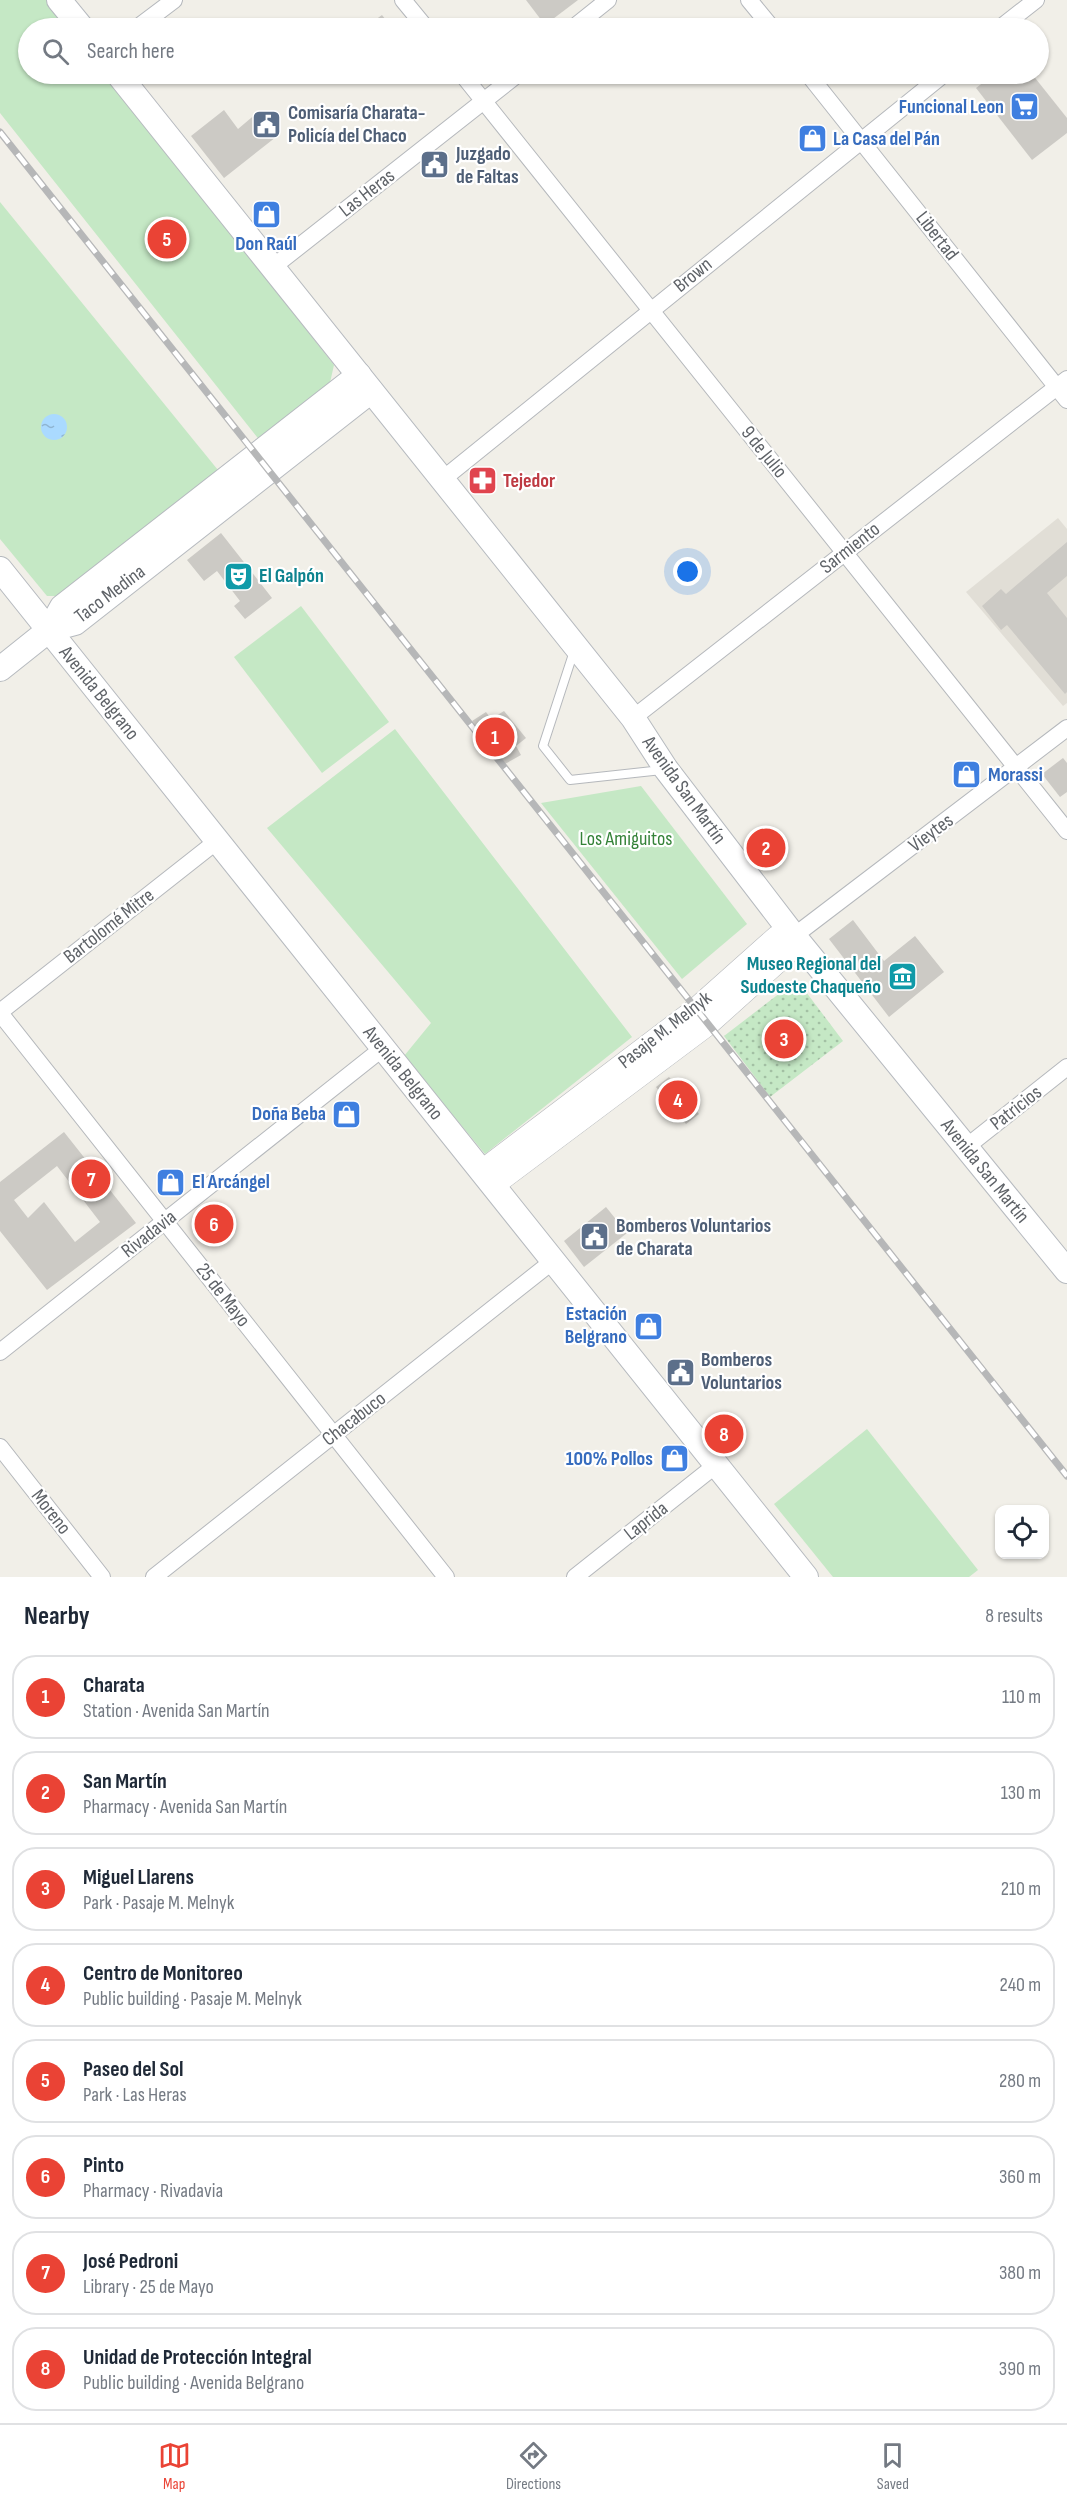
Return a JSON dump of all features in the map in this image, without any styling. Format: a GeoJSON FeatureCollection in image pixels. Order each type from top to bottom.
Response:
{"type":"FeatureCollection","features":[{"type":"Feature","properties":{"kind":"main road"},"geometry":{"type":"LineString","coordinates":[[59,0],[74,18]]}},
{"type":"Feature","properties":{"kind":"main road","name":"Avenida San Martín"},"geometry":{"type":"LineString","coordinates":[[126,84],[633,718],[666,770],[794,936],[1067,1271]]}},
{"type":"Feature","properties":{"kind":"main road","name":"Taco Medina"},"geometry":{"type":"LineString","coordinates":[[49,630],[75,623],[365,383]]}},
{"type":"Feature","properties":{"kind":"main road","name":"Avenida Belgrano"},"geometry":{"type":"LineString","coordinates":[[0,569],[806,1577]]}},
{"type":"Feature","properties":{"kind":"main road"},"geometry":{"type":"LineString","coordinates":[[0,669],[49,630]]}},
{"type":"Feature","properties":{"kind":"street"},"geometry":{"type":"LineString","coordinates":[[151,18],[174,0]]}},
{"type":"Feature","properties":{"kind":"street"},"geometry":{"type":"LineString","coordinates":[[403,0],[418,18]]}},
{"type":"Feature","properties":{"kind":"street"},"geometry":{"type":"LineString","coordinates":[[586,18],[608,0]]}},
{"type":"Feature","properties":{"kind":"street"},"geometry":{"type":"LineString","coordinates":[[749,0],[764,18]]}},
{"type":"Feature","properties":{"kind":"street"},"geometry":{"type":"LineString","coordinates":[[1013,18],[1036,0]]}},
{"type":"Feature","properties":{"kind":"street","name":"9 de Julio"},"geometry":{"type":"LineString","coordinates":[[470,84],[1067,831]]}},
{"type":"Feature","properties":{"kind":"street","name":"Las Heras"},"geometry":{"type":"LineString","coordinates":[[273,267],[506,84]]}},
{"type":"Feature","properties":{"kind":"street","name":"Libertad"},"geometry":{"type":"LineString","coordinates":[[816,84],[1064,388]]}},
{"type":"Feature","properties":{"kind":"street","name":"Brown"},"geometry":{"type":"LineString","coordinates":[[443,479],[650,309],[931,84]]}},
{"type":"Feature","properties":{"kind":"street","name":"Sarmiento"},"geometry":{"type":"LineString","coordinates":[[633,718],[844,553],[1064,388]]}},
{"type":"Feature","properties":{"kind":"street","name":"Vieytes"},"geometry":{"type":"LineString","coordinates":[[794,936],[1067,728]]}},
{"type":"Feature","properties":{"kind":"street","name":"Bartolomé Mitre"},"geometry":{"type":"LineString","coordinates":[[0,1012],[217,841]]}},
{"type":"Feature","properties":{"kind":"street","name":"Pasaje M. Melnyk"},"geometry":{"type":"LineString","coordinates":[[487,1178],[695,1009],[777,936],[794,936]]}},
{"type":"Feature","properties":{"kind":"street","name":"25 de Mayo"},"geometry":{"type":"LineString","coordinates":[[0,1012],[446,1577]]}},
{"type":"Feature","properties":{"kind":"street","name":"Rivadavia"},"geometry":{"type":"LineString","coordinates":[[0,1352],[383,1048]]}},
{"type":"Feature","properties":{"kind":"street","name":"Patricios"},"geometry":{"type":"LineString","coordinates":[[965,1148],[1067,1067]]}},
{"type":"Feature","properties":{"kind":"street","name":"Chacabuco"},"geometry":{"type":"LineString","coordinates":[[154,1577],[553,1261]]}},
{"type":"Feature","properties":{"kind":"street","name":"Moreno"},"geometry":{"type":"LineString","coordinates":[[0,1447],[102,1577]]}},
{"type":"Feature","properties":{"kind":"street","name":"Laprida"},"geometry":{"type":"LineString","coordinates":[[575,1577],[716,1465]]}},
{"type":"Feature","properties":{"kind":"lane"},"geometry":{"type":"LineString","coordinates":[[575,647],[543,746],[570,780],[666,770]]}},
{"type":"Feature","properties":{"kind":"shaded area"},"geometry":{"type":"Polygon","coordinates":[[[1058,518],[1067,529],[1067,703],[1063,706],[966,592],[1058,518]]]}},
{"type":"Feature","properties":{"kind":"green space"},"geometry":{"type":"Polygon","coordinates":[[[0,0],[47,0],[61,18],[18,18],[18,84],[113,84],[334,365],[329,387],[261,442],[0,113],[0,0]]]}},
{"type":"Feature","properties":{"kind":"green space"},"geometry":{"type":"Polygon","coordinates":[[[0,202],[222,475],[66,596],[47,596],[0,539],[0,202]]]}},
{"type":"Feature","properties":{"kind":"green space"},"geometry":{"type":"Polygon","coordinates":[[[301,606],[389,722],[322,773],[234,657],[301,606]]]}},
{"type":"Feature","properties":{"kind":"green space"},"geometry":{"type":"Polygon","coordinates":[[[395,729],[632,1037],[485,1154],[404,1056],[431,1023],[267,828],[395,729]]]}},
{"type":"Feature","properties":{"kind":"green space","name":"Los Amiguitos"},"geometry":{"type":"Polygon","coordinates":[[[641,786],[747,924],[682,979],[541,803],[641,786]]]}},
{"type":"Feature","properties":{"kind":"green space"},"geometry":{"type":"Polygon","coordinates":[[[797,980],[843,1041],[770,1097],[724,1036],[797,980]]]}},
{"type":"Feature","properties":{"kind":"green space"},"geometry":{"type":"Polygon","coordinates":[[[867,1429],[978,1570],[969,1577],[833,1577],[774,1504],[867,1429]]]}},
{"type":"Feature","properties":{"kind":"water"},"geometry":{"type":"Polygon","coordinates":[[[54,414],[63,418],[67,427],[63,436],[54,440],[45,436],[41,427],[45,418],[54,414]]]}},
{"type":"Feature","properties":{"kind":"building"},"geometry":{"type":"Polygon","coordinates":[[[526,0],[578,0],[554,18],[540,18],[526,0]]]}},
{"type":"Feature","properties":{"kind":"building"},"geometry":{"type":"Polygon","coordinates":[[[981,84],[1040,84],[1067,118],[1067,133],[1032,160],[976,88],[981,84]]]}},
{"type":"Feature","properties":{"kind":"building"},"geometry":{"type":"Polygon","coordinates":[[[224,110],[238,129],[257,113],[276,137],[224,178],[191,136],[224,110]]]}},
{"type":"Feature","properties":{"kind":"building","name":"La Casa del Pán"},"geometry":{"type":"Polygon","coordinates":[[[813,128],[823,142],[811,151],[800,137],[813,128]]]}},
{"type":"Feature","properties":{"kind":"building","name":"El Galpón"},"geometry":{"type":"Polygon","coordinates":[[[221,533],[272,598],[245,619],[234,606],[240,601],[217,571],[204,581],[187,560],[221,533]]]}},
{"type":"Feature","properties":{"kind":"building"},"geometry":{"type":"Polygon","coordinates":[[[1067,542],[1067,576],[1047,593],[1067,618],[1067,692],[1065,694],[1007,625],[1001,630],[982,606],[1001,589],[1006,594],[1067,542]]]}},
{"type":"Feature","properties":{"kind":"building"},"geometry":{"type":"Polygon","coordinates":[[[504,711],[526,738],[516,746],[521,755],[505,764],[472,721],[486,712],[491,719],[504,711]]]}},
{"type":"Feature","properties":{"kind":"building"},"geometry":{"type":"Polygon","coordinates":[[[1063,758],[1067,763],[1067,792],[1060,797],[1042,774],[1063,758]]]}},
{"type":"Feature","properties":{"kind":"building","name":"Museo Regional del Sudoeste Chaqueño"},"geometry":{"type":"Polygon","coordinates":[[[853,920],[884,961],[915,936],[944,972],[889,1017],[829,939],[853,920]]]}},
{"type":"Feature","properties":{"kind":"building"},"geometry":{"type":"Polygon","coordinates":[[[669,1077],[699,1114],[686,1124],[656,1087],[669,1077]]]}},
{"type":"Feature","properties":{"kind":"building"},"geometry":{"type":"Polygon","coordinates":[[[64,1132],[136,1223],[47,1290],[0,1231],[0,1182],[64,1132]],[[57,1166],[14,1200],[28,1218],[44,1202],[75,1242],[100,1222],[57,1166]]]}},
{"type":"Feature","properties":{"kind":"building","name":"Bomberos Voluntarios de Charata"},"geometry":{"type":"Polygon","coordinates":[[[606,1207],[627,1233],[584,1267],[564,1241],[606,1207]]]}},
{"type":"Feature","properties":{"kind":"railway"},"geometry":{"type":"LineString","coordinates":[[0,132],[1067,1476]]}},
{"type":"Feature","properties":{"kind":"place","name":"Funcional Leon"},"geometry":{"type":"Point","coordinates":[1025,107]}},
{"type":"Feature","properties":{"kind":"place","name":"Comisaría Charata- Policía del Chaco"},"geometry":{"type":"Point","coordinates":[267,125]}},
{"type":"Feature","properties":{"kind":"place","name":"La Casa del Pán"},"geometry":{"type":"Point","coordinates":[812,139]}},
{"type":"Feature","properties":{"kind":"place","name":"Juzgado de Faltas"},"geometry":{"type":"Point","coordinates":[435,165]}},
{"type":"Feature","properties":{"kind":"place","name":"Don Raúl"},"geometry":{"type":"Point","coordinates":[266,214]}},
{"type":"Feature","properties":{"kind":"place","name":"Paseo del Sol"},"geometry":{"type":"Point","coordinates":[167,239]}},
{"type":"Feature","properties":{"kind":"place","name":"Tejedor"},"geometry":{"type":"Point","coordinates":[482,481]}},
{"type":"Feature","properties":{"kind":"place","name":"El Galpón"},"geometry":{"type":"Point","coordinates":[238,576]}},
{"type":"Feature","properties":{"kind":"place","name":"Charata"},"geometry":{"type":"Point","coordinates":[495,737]}},
{"type":"Feature","properties":{"kind":"place","name":"Morassi"},"geometry":{"type":"Point","coordinates":[967,775]}},
{"type":"Feature","properties":{"kind":"place","name":"San Martín"},"geometry":{"type":"Point","coordinates":[766,848]}},
{"type":"Feature","properties":{"kind":"place","name":"Museo Regional del Sudoeste Chaqueño"},"geometry":{"type":"Point","coordinates":[902,976]}},
{"type":"Feature","properties":{"kind":"place","name":"Miguel Llarens"},"geometry":{"type":"Point","coordinates":[784,1039]}},
{"type":"Feature","properties":{"kind":"place","name":"Centro de Monitoreo"},"geometry":{"type":"Point","coordinates":[678,1100]}},
{"type":"Feature","properties":{"kind":"place","name":"Doña Beba"},"geometry":{"type":"Point","coordinates":[347,1114]}},
{"type":"Feature","properties":{"kind":"place","name":"José Pedroni"},"geometry":{"type":"Point","coordinates":[91,1179]}},
{"type":"Feature","properties":{"kind":"place","name":"El Arcángel"},"geometry":{"type":"Point","coordinates":[171,1182]}},
{"type":"Feature","properties":{"kind":"place","name":"Pinto"},"geometry":{"type":"Point","coordinates":[214,1224]}},
{"type":"Feature","properties":{"kind":"place","name":"Bomberos Voluntarios de Charata"},"geometry":{"type":"Point","coordinates":[595,1237]}},
{"type":"Feature","properties":{"kind":"place","name":"Estación Belgrano"},"geometry":{"type":"Point","coordinates":[648,1326]}},
{"type":"Feature","properties":{"kind":"place","name":"Bomberos Voluntarios"},"geometry":{"type":"Point","coordinates":[680,1372]}},
{"type":"Feature","properties":{"kind":"place","name":"Unidad de Protección Integral"},"geometry":{"type":"Point","coordinates":[724,1434]}},
{"type":"Feature","properties":{"kind":"place","name":"100% Pollos"},"geometry":{"type":"Point","coordinates":[674,1459]}}]}
